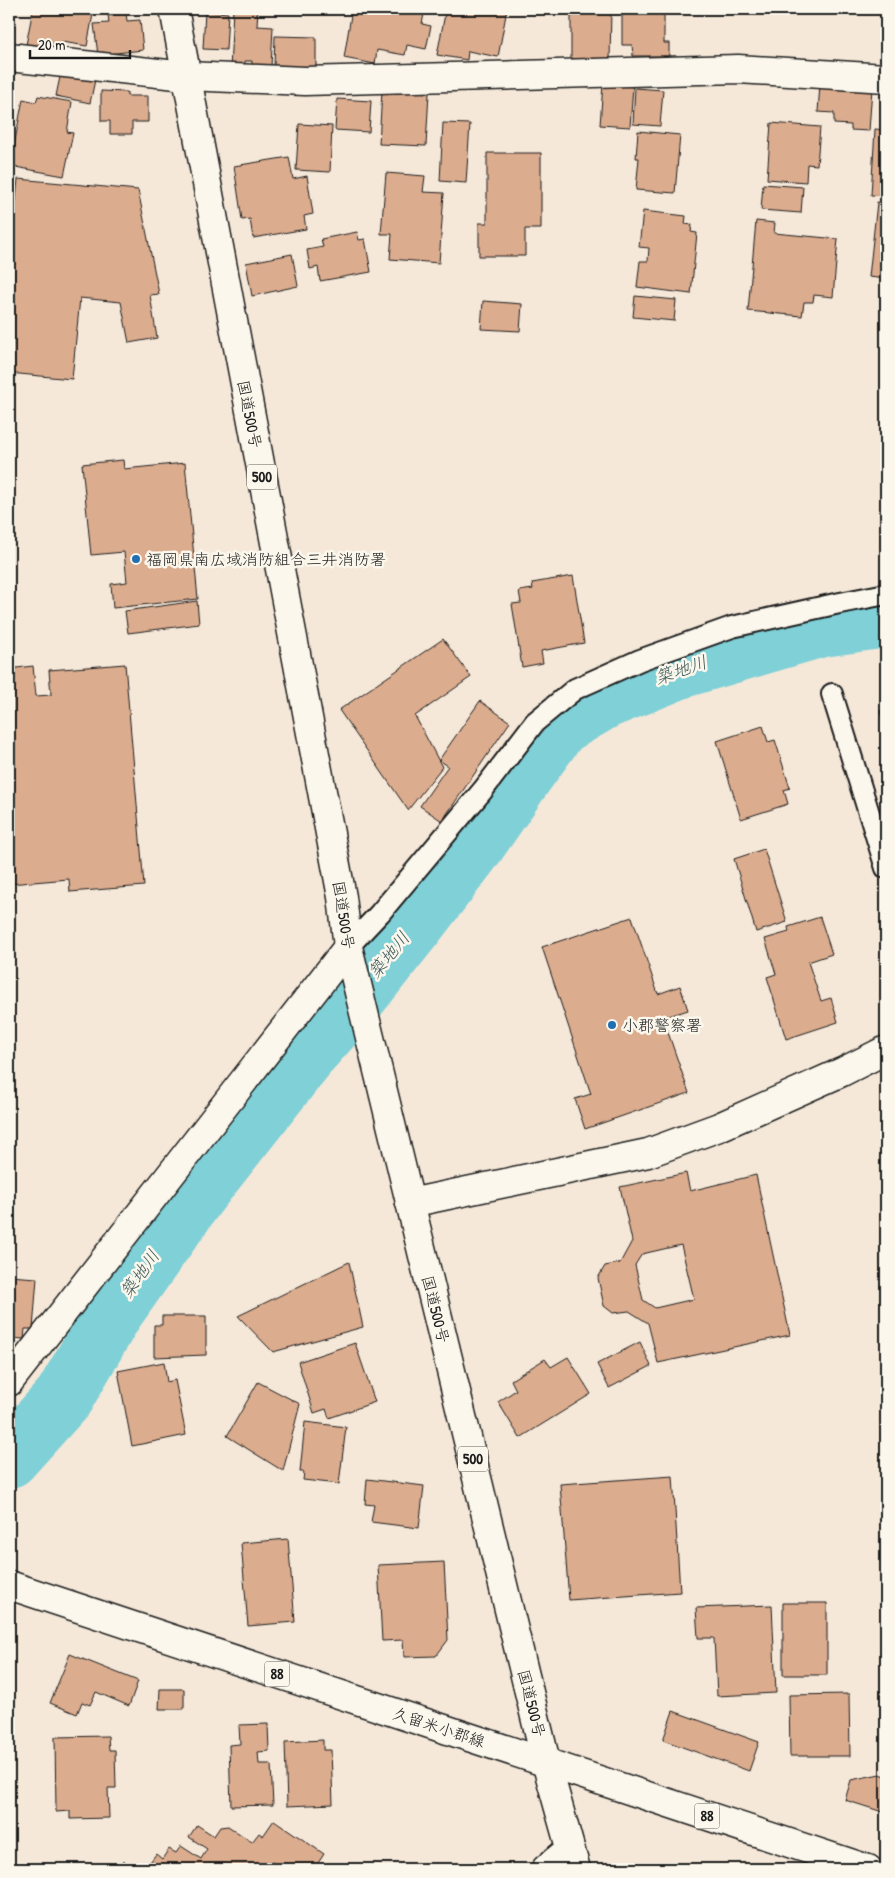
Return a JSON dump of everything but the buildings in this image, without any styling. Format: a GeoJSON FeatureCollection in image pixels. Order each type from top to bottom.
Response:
{"type":"FeatureCollection","features":[{"type":"Feature","properties":{"kind":"main road","name":"国道500号"},"geometry":{"type":"LineString","coordinates":[[174,9],[342,897],[348,947],[546,1762],[573,1859]]}},
{"type":"Feature","properties":{"kind":"main road"},"geometry":{"type":"LineString","coordinates":[[9,57],[186,76],[305,81],[738,69],[886,78]]}},
{"type":"Feature","properties":{"kind":"main road"},"geometry":{"type":"LineString","coordinates":[[9,1382],[348,947]]}},
{"type":"Feature","properties":{"kind":"main road"},"geometry":{"type":"LineString","coordinates":[[410,1203],[648,1153],[719,1127],[842,1072],[886,1050]]}},
{"type":"Feature","properties":{"kind":"main road","name":"久留米小郡線"},"geometry":{"type":"LineString","coordinates":[[9,1585],[868,1869]]}},
{"type":"Feature","properties":{"kind":"main road"},"geometry":{"type":"LineString","coordinates":[[546,1869],[573,1859]]}},
{"type":"Feature","properties":{"kind":"lane"},"geometry":{"type":"LineString","coordinates":[[348,947],[380,913],[483,790],[535,722],[576,689],[640,660],[732,627],[886,594]]}},
{"type":"Feature","properties":{"kind":"lane"},"geometry":{"type":"LineString","coordinates":[[832,694],[886,868]]}},
{"type":"Feature","properties":{"kind":"waterway","name":"築地川"},"geometry":{"type":"LineString","coordinates":[[9,1458],[64,1397],[112,1314],[195,1196],[312,1048],[353,1002],[415,924],[471,851],[559,726],[605,699],[682,668],[822,627],[886,618]]}},
{"type":"Feature","properties":{"kind":"place","name":"福岡県南広域消防組合三井消防署"},"geometry":{"type":"Point","coordinates":[136,559]}},
{"type":"Feature","properties":{"kind":"place","name":"小郡警察署"},"geometry":{"type":"Point","coordinates":[612,1025]}}]}
